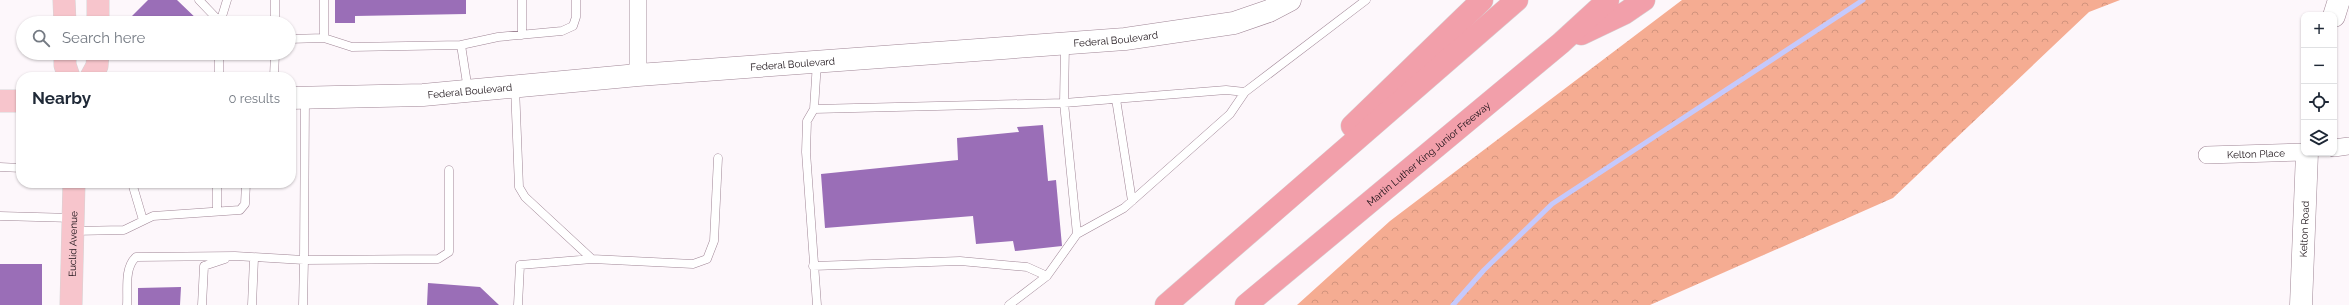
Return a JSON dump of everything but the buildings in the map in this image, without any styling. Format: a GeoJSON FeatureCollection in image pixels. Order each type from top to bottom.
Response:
{"type":"FeatureCollection","features":[{"type":"Feature","properties":{"kind":"highway"},"geometry":{"type":"LineString","coordinates":[[1202,273],[1482,0]]}},
{"type":"Feature","properties":{"kind":"highway"},"geometry":{"type":"LineString","coordinates":[[1166,305],[1517,0]]}},
{"type":"Feature","properties":{"kind":"highway","name":"Martin Luther King Junior Freeway"},"geometry":{"type":"LineString","coordinates":[[1246,305],[1562,43],[1608,0]]}},
{"type":"Feature","properties":{"kind":"highway"},"geometry":{"type":"LineString","coordinates":[[1562,43],[1626,13],[1644,0]]}},
{"type":"Feature","properties":{"kind":"main road"},"geometry":{"type":"LineString","coordinates":[[64,0],[65,16]]}},
{"type":"Feature","properties":{"kind":"main road"},"geometry":{"type":"LineString","coordinates":[[98,0],[98,16]]}},
{"type":"Feature","properties":{"kind":"main road","name":"Federal Boulevard"},"geometry":{"type":"LineString","coordinates":[[298,98],[423,96],[638,75],[1125,39],[1234,24],[1269,12],[1290,0]]}},
{"type":"Feature","properties":{"kind":"main road"},"geometry":{"type":"LineString","coordinates":[[2335,12],[2339,0]]}},
{"type":"Feature","properties":{"kind":"main road"},"geometry":{"type":"LineString","coordinates":[[65,60],[67,72]]}},
{"type":"Feature","properties":{"kind":"main road"},"geometry":{"type":"LineString","coordinates":[[94,72],[97,66],[97,60]]}},
{"type":"Feature","properties":{"kind":"main road"},"geometry":{"type":"LineString","coordinates":[[0,101],[16,101]]}},
{"type":"Feature","properties":{"kind":"main road","name":"Kelton Road"},"geometry":{"type":"LineString","coordinates":[[2302,305],[2305,156]]}},
{"type":"Feature","properties":{"kind":"main road","name":"Euclid Avenue"},"geometry":{"type":"LineString","coordinates":[[71,305],[74,188]]}},
{"type":"Feature","properties":{"kind":"street"},"geometry":{"type":"LineString","coordinates":[[638,0],[638,75]]}},
{"type":"Feature","properties":{"kind":"street"},"geometry":{"type":"LineString","coordinates":[[2337,148],[2349,146]]}},
{"type":"Feature","properties":{"kind":"street","name":"Kelton Place"},"geometry":{"type":"LineString","coordinates":[[2207,156],[2301,153]]}},
{"type":"Feature","properties":{"kind":"lane"},"geometry":{"type":"LineString","coordinates":[[198,0],[213,16]]}},
{"type":"Feature","properties":{"kind":"lane"},"geometry":{"type":"LineString","coordinates":[[222,16],[227,0]]}},
{"type":"Feature","properties":{"kind":"lane"},"geometry":{"type":"LineString","coordinates":[[275,0],[275,16]]}},
{"type":"Feature","properties":{"kind":"lane"},"geometry":{"type":"LineString","coordinates":[[324,0],[324,38]]}},
{"type":"Feature","properties":{"kind":"lane"},"geometry":{"type":"LineString","coordinates":[[522,0],[522,35]]}},
{"type":"Feature","properties":{"kind":"lane"},"geometry":{"type":"LineString","coordinates":[[296,39],[324,38],[352,47],[462,45],[498,37],[562,31],[573,26],[576,17],[576,0]]}},
{"type":"Feature","properties":{"kind":"lane"},"geometry":{"type":"LineString","coordinates":[[1008,305],[1047,276],[1077,234],[1124,208],[1230,114],[1245,92],[1366,0]]}},
{"type":"Feature","properties":{"kind":"lane"},"geometry":{"type":"LineString","coordinates":[[1065,43],[1064,103],[1077,234]]}},
{"type":"Feature","properties":{"kind":"lane"},"geometry":{"type":"LineString","coordinates":[[462,45],[468,91]]}},
{"type":"Feature","properties":{"kind":"lane"},"geometry":{"type":"LineString","coordinates":[[219,72],[220,60]]}},
{"type":"Feature","properties":{"kind":"lane"},"geometry":{"type":"LineString","coordinates":[[274,72],[275,60]]}},
{"type":"Feature","properties":{"kind":"lane"},"geometry":{"type":"LineString","coordinates":[[817,62],[814,109],[807,121],[806,152],[817,305]]}},
{"type":"Feature","properties":{"kind":"lane"},"geometry":{"type":"LineString","coordinates":[[515,87],[518,187],[525,197],[592,259]]}},
{"type":"Feature","properties":{"kind":"lane"},"geometry":{"type":"LineString","coordinates":[[814,109],[1064,103],[1226,90],[1245,92]]}},
{"type":"Feature","properties":{"kind":"lane"},"geometry":{"type":"LineString","coordinates":[[298,98],[304,260],[303,305]]}},
{"type":"Feature","properties":{"kind":"lane"},"geometry":{"type":"LineString","coordinates":[[1116,99],[1132,201]]}},
{"type":"Feature","properties":{"kind":"lane"},"geometry":{"type":"LineString","coordinates":[[518,305],[520,265],[592,259],[693,264],[707,259],[714,241],[718,158]]}},
{"type":"Feature","properties":{"kind":"lane"},"geometry":{"type":"LineString","coordinates":[[0,167],[16,168]]}},
{"type":"Feature","properties":{"kind":"lane"},"geometry":{"type":"LineString","coordinates":[[127,305],[130,263],[136,257],[235,256],[304,260],[438,259],[449,252],[449,170]]}},
{"type":"Feature","properties":{"kind":"lane"},"geometry":{"type":"LineString","coordinates":[[133,188],[143,220]]}},
{"type":"Feature","properties":{"kind":"lane"},"geometry":{"type":"LineString","coordinates":[[216,188],[217,211]]}},
{"type":"Feature","properties":{"kind":"lane"},"geometry":{"type":"LineString","coordinates":[[0,216],[124,230],[153,216],[240,210],[245,204],[246,188]]}},
{"type":"Feature","properties":{"kind":"lane"},"geometry":{"type":"LineString","coordinates":[[202,305],[204,266],[235,256]]}},
{"type":"Feature","properties":{"kind":"lane"},"geometry":{"type":"LineString","coordinates":[[252,305],[254,258]]}},
{"type":"Feature","properties":{"kind":"lane"},"geometry":{"type":"LineString","coordinates":[[813,266],[960,261],[1027,267],[1047,276]]}},
{"type":"Feature","properties":{"kind":"green space"},"geometry":{"type":"Polygon","coordinates":[[[1682,0],[2120,0],[2089,12],[1893,198],[1650,305],[1297,305],[1390,221],[1682,0]]]}},
{"type":"Feature","properties":{"kind":"waterway"},"geometry":{"type":"LineString","coordinates":[[1453,305],[1484,270],[1552,204],[1863,0]]}}]}
